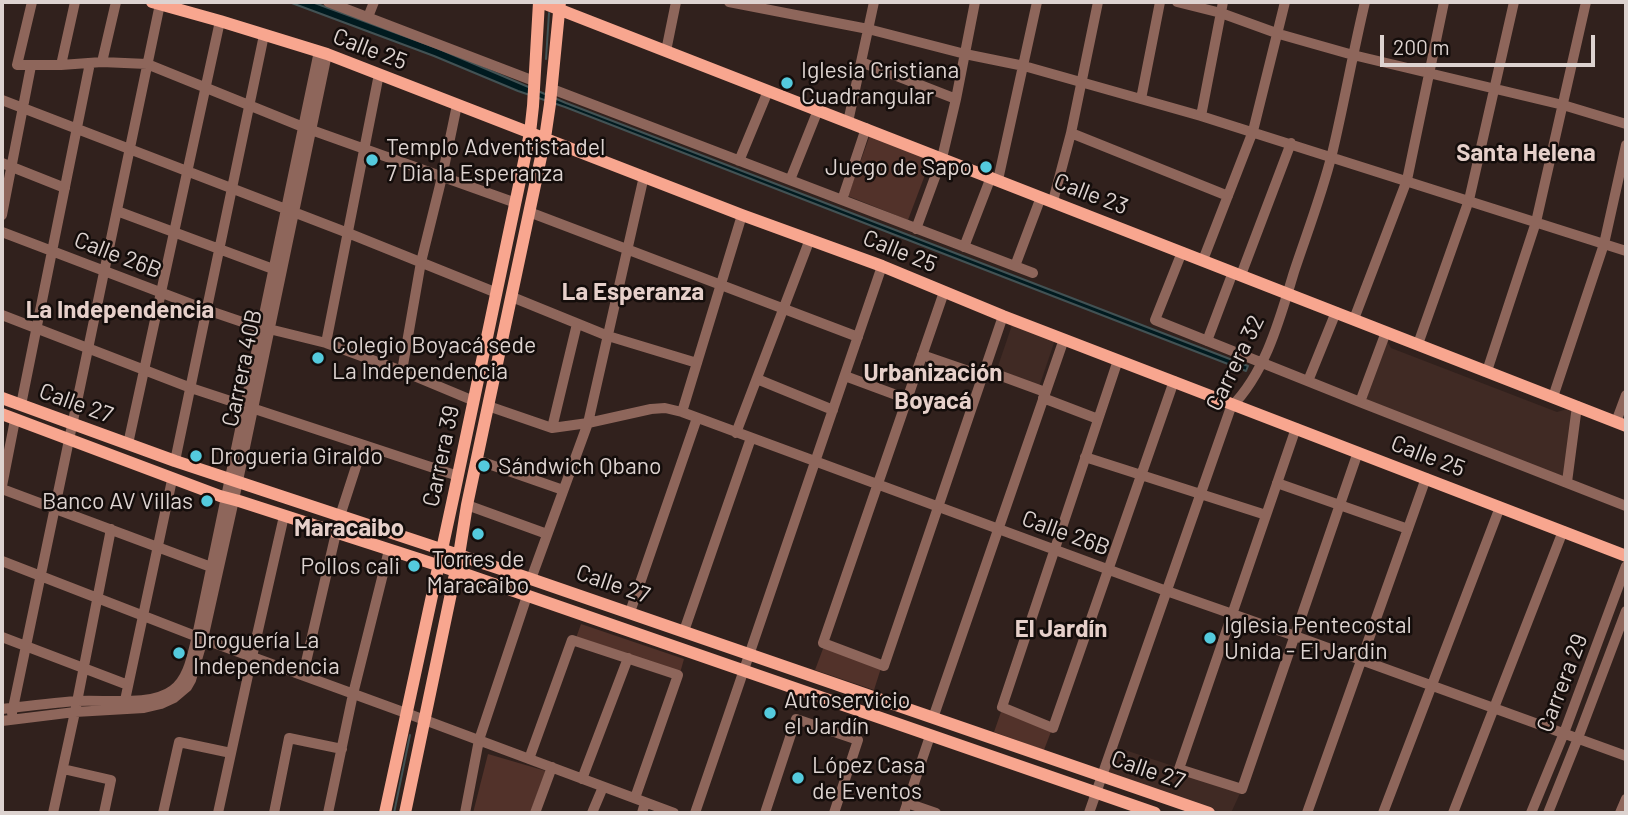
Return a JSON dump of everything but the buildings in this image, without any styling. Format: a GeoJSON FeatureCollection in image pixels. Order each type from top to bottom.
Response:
{"type":"FeatureCollection","features":[{"type":"Feature","properties":{"kind":"main road","name":"Calle 25"},"geometry":{"type":"LineString","coordinates":[[156,3],[264,34],[379,74],[742,215],[882,266],[1003,316],[1626,556]]}},
{"type":"Feature","properties":{"kind":"main road","name":"Calle 23"},"geometry":{"type":"LineString","coordinates":[[549,4],[1621,424]]}},
{"type":"Feature","properties":{"kind":"main road","name":"Carrera 39"},"geometry":{"type":"LineString","coordinates":[[385,813],[516,203],[530,133],[549,4]]}},
{"type":"Feature","properties":{"kind":"main road","name":"Carrera 39"},"geometry":{"type":"LineString","coordinates":[[405,813],[545,138],[551,96],[549,4]]}},
{"type":"Feature","properties":{"kind":"main road","name":"Carrera 39"},"geometry":{"type":"LineString","coordinates":[[534,93],[545,138]]}},
{"type":"Feature","properties":{"kind":"main road","name":"Calle 27"},"geometry":{"type":"LineString","coordinates":[[2,398],[176,461],[630,612],[1209,813]]}},
{"type":"Feature","properties":{"kind":"main road","name":"Calle 27"},"geometry":{"type":"LineString","coordinates":[[2,414],[172,480],[455,571],[1155,813]]}},
{"type":"Feature","properties":{"kind":"main road"},"geometry":{"type":"LineString","coordinates":[[410,695],[412,701],[418,705],[429,701]]}},
{"type":"Feature","properties":{"kind":"main road"},"geometry":{"type":"LineString","coordinates":[[402,730],[413,727],[421,737]]}},
{"type":"Feature","properties":{"kind":"street"},"geometry":{"type":"LineString","coordinates":[[32,2],[17,65],[102,62],[147,64],[307,129],[516,203]]}},
{"type":"Feature","properties":{"kind":"street"},"geometry":{"type":"LineString","coordinates":[[61,65],[75,2]]}},
{"type":"Feature","properties":{"kind":"street"},"geometry":{"type":"LineString","coordinates":[[102,62],[117,2]]}},
{"type":"Feature","properties":{"kind":"street","name":"Calle 25"},"geometry":{"type":"LineString","coordinates":[[328,2],[368,17],[534,93]]}},
{"type":"Feature","properties":{"kind":"street"},"geometry":{"type":"LineString","coordinates":[[368,17],[374,2]]}},
{"type":"Feature","properties":{"kind":"street"},"geometry":{"type":"LineString","coordinates":[[666,51],[676,2]]}},
{"type":"Feature","properties":{"kind":"street"},"geometry":{"type":"LineString","coordinates":[[729,2],[776,6],[965,54],[1024,66],[1253,131],[1626,251]]}},
{"type":"Feature","properties":{"kind":"street"},"geometry":{"type":"LineString","coordinates":[[848,122],[874,2]]}},
{"type":"Feature","properties":{"kind":"street"},"geometry":{"type":"LineString","coordinates":[[916,229],[942,158],[975,2]]}},
{"type":"Feature","properties":{"kind":"street"},"geometry":{"type":"LineString","coordinates":[[964,247],[995,179],[1024,66],[1037,2]]}},
{"type":"Feature","properties":{"kind":"street"},"geometry":{"type":"LineString","coordinates":[[1015,266],[1047,199],[1071,133],[1098,2]]}},
{"type":"Feature","properties":{"kind":"street"},"geometry":{"type":"LineString","coordinates":[[1141,99],[1160,2]]}},
{"type":"Feature","properties":{"kind":"street"},"geometry":{"type":"LineString","coordinates":[[1177,2],[1221,13],[1279,34],[1353,55],[1563,105],[1626,124]]}},
{"type":"Feature","properties":{"kind":"street"},"geometry":{"type":"LineString","coordinates":[[1201,116],[1223,2]]}},
{"type":"Feature","properties":{"kind":"street"},"geometry":{"type":"LineString","coordinates":[[1203,260],[1253,131],[1285,2]]}},
{"type":"Feature","properties":{"kind":"street","name":"Carrera 32"},"geometry":{"type":"LineString","coordinates":[[1089,813],[1231,407],[1259,366],[1288,293],[1331,156],[1365,2]]}},
{"type":"Feature","properties":{"kind":"street"},"geometry":{"type":"LineString","coordinates":[[1354,319],[1407,180],[1444,2]]}},
{"type":"Feature","properties":{"kind":"street"},"geometry":{"type":"LineString","coordinates":[[1418,344],[1469,200],[1514,2]]}},
{"type":"Feature","properties":{"kind":"street"},"geometry":{"type":"LineString","coordinates":[[1487,371],[1536,222],[1586,2]]}},
{"type":"Feature","properties":{"kind":"street"},"geometry":{"type":"LineString","coordinates":[[6,720],[13,708],[41,575],[130,149],[156,3]]}},
{"type":"Feature","properties":{"kind":"street"},"geometry":{"type":"LineString","coordinates":[[128,444],[220,21]]}},
{"type":"Feature","properties":{"kind":"street"},"geometry":{"type":"LineString","coordinates":[[176,461],[264,34]]}},
{"type":"Feature","properties":{"kind":"street","name":"Carrera 40B"},"geometry":{"type":"LineString","coordinates":[[200,638],[323,53]]}},
{"type":"Feature","properties":{"kind":"street"},"geometry":{"type":"LineString","coordinates":[[861,62],[956,99]]}},
{"type":"Feature","properties":{"kind":"street"},"geometry":{"type":"LineString","coordinates":[[21,405],[90,63]]}},
{"type":"Feature","properties":{"kind":"street"},"geometry":{"type":"LineString","coordinates":[[2,215],[7,165],[23,109],[31,66]]}},
{"type":"Feature","properties":{"kind":"street"},"geometry":{"type":"LineString","coordinates":[[326,343],[379,74]]}},
{"type":"Feature","properties":{"kind":"street"},"geometry":{"type":"LineString","coordinates":[[740,162],[768,91]]}},
{"type":"Feature","properties":{"kind":"street"},"geometry":{"type":"LineString","coordinates":[[551,96],[790,180],[1033,273]]}},
{"type":"Feature","properties":{"kind":"street"},"geometry":{"type":"LineString","coordinates":[[2,100],[188,170],[497,293]]}},
{"type":"Feature","properties":{"kind":"street"},"geometry":{"type":"LineString","coordinates":[[402,371],[421,262],[457,105]]}},
{"type":"Feature","properties":{"kind":"street"},"geometry":{"type":"LineString","coordinates":[[790,180],[818,110]]}},
{"type":"Feature","properties":{"kind":"street"},"geometry":{"type":"LineString","coordinates":[[842,200],[866,128]]}},
{"type":"Feature","properties":{"kind":"street"},"geometry":{"type":"LineString","coordinates":[[1071,133],[1228,196]]}},
{"type":"Feature","properties":{"kind":"street"},"geometry":{"type":"LineString","coordinates":[[1207,341],[1291,143]]}},
{"type":"Feature","properties":{"kind":"street"},"geometry":{"type":"LineString","coordinates":[[1553,397],[1604,244],[1626,145]]}},
{"type":"Feature","properties":{"kind":"street"},"geometry":{"type":"LineString","coordinates":[[7,165],[65,188]]}},
{"type":"Feature","properties":{"kind":"street"},"geometry":{"type":"LineString","coordinates":[[531,579],[588,423],[644,176]]}},
{"type":"Feature","properties":{"kind":"street"},"geometry":{"type":"LineString","coordinates":[[117,211],[273,269]]}},
{"type":"Feature","properties":{"kind":"street","name":"Carrera 40B"},"geometry":{"type":"LineString","coordinates":[[265,328],[273,269],[290,211]]}},
{"type":"Feature","properties":{"kind":"street"},"geometry":{"type":"LineString","coordinates":[[529,212],[858,337]]}},
{"type":"Feature","properties":{"kind":"street"},"geometry":{"type":"LineString","coordinates":[[682,412],[742,215]]}},
{"type":"Feature","properties":{"kind":"street","name":"Calle 26B"},"geometry":{"type":"LineString","coordinates":[[2,232],[207,310],[326,343],[474,401]]}},
{"type":"Feature","properties":{"kind":"street"},"geometry":{"type":"LineString","coordinates":[[736,433],[810,239]]}},
{"type":"Feature","properties":{"kind":"street"},"geometry":{"type":"LineString","coordinates":[[1182,252],[1155,320],[1259,366],[1308,382],[1626,506]]}},
{"type":"Feature","properties":{"kind":"street"},"geometry":{"type":"LineString","coordinates":[[695,813],[882,266]]}},
{"type":"Feature","properties":{"kind":"street"},"geometry":{"type":"LineString","coordinates":[[944,292],[823,643],[884,666],[1003,316]]}},
{"type":"Feature","properties":{"kind":"street"},"geometry":{"type":"LineString","coordinates":[[512,297],[608,336],[697,363]]}},
{"type":"Feature","properties":{"kind":"street"},"geometry":{"type":"LineString","coordinates":[[1308,382],[1336,312]]}},
{"type":"Feature","properties":{"kind":"street"},"geometry":{"type":"LineString","coordinates":[[2,315],[249,408],[458,476]]}},
{"type":"Feature","properties":{"kind":"street"},"geometry":{"type":"LineString","coordinates":[[552,428],[578,324]]}},
{"type":"Feature","properties":{"kind":"street"},"geometry":{"type":"LineString","coordinates":[[1360,402],[1386,332]]}},
{"type":"Feature","properties":{"kind":"street"},"geometry":{"type":"LineString","coordinates":[[933,718],[1064,339]]}},
{"type":"Feature","properties":{"kind":"street"},"geometry":{"type":"LineString","coordinates":[[922,355],[984,373],[1098,419]]}},
{"type":"Feature","properties":{"kind":"street"},"geometry":{"type":"LineString","coordinates":[[1118,360],[1002,707],[1053,728],[1174,381]]}},
{"type":"Feature","properties":{"kind":"street"},"geometry":{"type":"LineString","coordinates":[[845,376],[907,399]]}},
{"type":"Feature","properties":{"kind":"street"},"geometry":{"type":"LineString","coordinates":[[757,379],[833,410]]}},
{"type":"Feature","properties":{"kind":"street"},"geometry":{"type":"LineString","coordinates":[[1621,424],[1626,395]]}},
{"type":"Feature","properties":{"kind":"street"},"geometry":{"type":"LineString","coordinates":[[1567,482],[1577,406]]}},
{"type":"Feature","properties":{"kind":"street","name":"Calle 26B"},"geometry":{"type":"LineString","coordinates":[[488,407],[552,428],[651,409],[665,408],[682,412],[1054,550],[1626,756]]}},
{"type":"Feature","properties":{"kind":"street"},"geometry":{"type":"LineString","coordinates":[[630,612],[696,418]]}},
{"type":"Feature","properties":{"kind":"street"},"geometry":{"type":"LineString","coordinates":[[15,420],[2,487],[211,567]]}},
{"type":"Feature","properties":{"kind":"street"},"geometry":{"type":"LineString","coordinates":[[1297,428],[1179,769],[1242,789],[1358,452]]}},
{"type":"Feature","properties":{"kind":"street"},"geometry":{"type":"LineString","coordinates":[[684,631],[751,438]]}},
{"type":"Feature","properties":{"kind":"street"},"geometry":{"type":"LineString","coordinates":[[340,516],[363,445]]}},
{"type":"Feature","properties":{"kind":"street"},"geometry":{"type":"LineString","coordinates":[[1085,457],[1266,515]]}},
{"type":"Feature","properties":{"kind":"street"},"geometry":{"type":"LineString","coordinates":[[477,460],[563,490]]}},
{"type":"Feature","properties":{"kind":"street"},"geometry":{"type":"LineString","coordinates":[[1307,813],[1426,478]]}},
{"type":"Feature","properties":{"kind":"street"},"geometry":{"type":"LineString","coordinates":[[2,709],[124,705],[172,480]]}},
{"type":"Feature","properties":{"kind":"street"},"geometry":{"type":"LineString","coordinates":[[1277,483],[1408,529]]}},
{"type":"Feature","properties":{"kind":"street","name":"Carrera 40B"},"geometry":{"type":"LineString","coordinates":[[124,705],[161,704],[174,698],[194,672],[211,567],[230,499]]}},
{"type":"Feature","properties":{"kind":"street"},"geometry":{"type":"LineString","coordinates":[[467,505],[548,534]]}},
{"type":"Feature","properties":{"kind":"street"},"geometry":{"type":"LineString","coordinates":[[1383,813],[1500,507]]}},
{"type":"Feature","properties":{"kind":"street"},"geometry":{"type":"LineString","coordinates":[[218,813],[284,516]]}},
{"type":"Feature","properties":{"kind":"street"},"geometry":{"type":"LineString","coordinates":[[53,813],[111,529]]}},
{"type":"Feature","properties":{"kind":"street"},"geometry":{"type":"LineString","coordinates":[[1453,813],[1563,531]]}},
{"type":"Feature","properties":{"kind":"street"},"geometry":{"type":"LineString","coordinates":[[303,675],[336,533]]}},
{"type":"Feature","properties":{"kind":"street"},"geometry":{"type":"LineString","coordinates":[[328,813],[353,694],[389,550]]}},
{"type":"Feature","properties":{"kind":"street"},"geometry":{"type":"LineString","coordinates":[[2,561],[200,638],[674,813]]}},
{"type":"Feature","properties":{"kind":"street","name":"Carrera 29"},"geometry":{"type":"LineString","coordinates":[[1531,813],[1626,566]]}},
{"type":"Feature","properties":{"kind":"street"},"geometry":{"type":"LineString","coordinates":[[465,813],[479,740],[527,596]]}},
{"type":"Feature","properties":{"kind":"street","name":"Carrera 29"},"geometry":{"type":"LineString","coordinates":[[1548,813],[1626,611]]}},
{"type":"Feature","properties":{"kind":"street"},"geometry":{"type":"LineString","coordinates":[[2,637],[128,685]]}},
{"type":"Feature","properties":{"kind":"street"},"geometry":{"type":"LineString","coordinates":[[529,759],[572,639],[678,675],[635,799]]}},
{"type":"Feature","properties":{"kind":"street"},"geometry":{"type":"LineString","coordinates":[[582,779],[628,658]]}},
{"type":"Feature","properties":{"kind":"street"},"geometry":{"type":"LineString","coordinates":[[6,720],[76,707]]}},
{"type":"Feature","properties":{"kind":"street"},"geometry":{"type":"LineString","coordinates":[[765,813],[796,719],[858,740],[834,813]]}},
{"type":"Feature","properties":{"kind":"street"},"geometry":{"type":"LineString","coordinates":[[930,736],[906,808],[936,813]]}},
{"type":"Feature","properties":{"kind":"street"},"geometry":{"type":"LineString","coordinates":[[274,813],[289,738],[342,749]]}},
{"type":"Feature","properties":{"kind":"street"},"geometry":{"type":"LineString","coordinates":[[163,813],[179,742],[231,753]]}},
{"type":"Feature","properties":{"kind":"street"},"geometry":{"type":"LineString","coordinates":[[535,813],[552,768]]}},
{"type":"Feature","properties":{"kind":"street"},"geometry":{"type":"LineString","coordinates":[[63,769],[111,780],[104,813]]}},
{"type":"Feature","properties":{"kind":"street"},"geometry":{"type":"LineString","coordinates":[[592,813],[603,787]]}},
{"type":"Feature","properties":{"kind":"street"},"geometry":{"type":"LineString","coordinates":[[1620,813],[1626,799]]}},
{"type":"Feature","properties":{"kind":"street"},"geometry":{"type":"LineString","coordinates":[[642,813],[645,803]]}},
{"type":"Feature","properties":{"kind":"shaded area"},"geometry":{"type":"Polygon","coordinates":[[[870,135],[931,159],[908,220],[848,196],[870,135]]]}},
{"type":"Feature","properties":{"kind":"shaded area"},"geometry":{"type":"Polygon","coordinates":[[[1012,325],[1055,340],[1039,387],[996,372],[1012,325]]]}},
{"type":"Feature","properties":{"kind":"shaded area"},"geometry":{"type":"Polygon","coordinates":[[[1387,341],[1391,348],[1557,412],[1577,406],[1567,482],[1360,402],[1387,341]]]}},
{"type":"Feature","properties":{"kind":"shaded area"},"geometry":{"type":"Polygon","coordinates":[[[581,624],[684,659],[680,673],[576,638],[581,624]]]}},
{"type":"Feature","properties":{"kind":"shaded area"},"geometry":{"type":"Polygon","coordinates":[[[824,646],[881,668],[874,690],[815,670],[824,646]]]}},
{"type":"Feature","properties":{"kind":"shaded area"},"geometry":{"type":"Polygon","coordinates":[[[1002,709],[1052,729],[1044,750],[994,732],[1002,709]]]}},
{"type":"Feature","properties":{"kind":"shaded area"},"geometry":{"type":"Polygon","coordinates":[[[1113,746],[1242,789],[1231,813],[1209,813],[1102,776],[1113,746]]]}},
{"type":"Feature","properties":{"kind":"shaded area"},"geometry":{"type":"Polygon","coordinates":[[[488,754],[546,771],[530,813],[473,813],[488,754]]]}},
{"type":"Feature","properties":{"kind":"water"},"geometry":{"type":"Polygon","coordinates":[[[289,2],[312,2],[437,48],[566,103],[1248,366],[1246,371],[289,2]]]}},
{"type":"Feature","properties":{"kind":"waterway"},"geometry":{"type":"LineString","coordinates":[[546,59],[549,13]]}},
{"type":"Feature","properties":{"kind":"waterway"},"geometry":{"type":"LineString","coordinates":[[394,813],[410,735]]}},
{"type":"Feature","properties":{"kind":"place","name":"Iglesia Cristiana Cuadrangular"},"geometry":{"type":"Point","coordinates":[787,83]}},
{"type":"Feature","properties":{"kind":"place","name":"Templo Adventista del 7 Dia la Esperanza"},"geometry":{"type":"Point","coordinates":[372,160]}},
{"type":"Feature","properties":{"kind":"place","name":"Juego de Sapo"},"geometry":{"type":"Point","coordinates":[986,167]}},
{"type":"Feature","properties":{"kind":"place","name":"Colegio Boyacá sede La Independencia"},"geometry":{"type":"Point","coordinates":[318,358]}},
{"type":"Feature","properties":{"kind":"place","name":"Drogueria Giraldo"},"geometry":{"type":"Point","coordinates":[196,456]}},
{"type":"Feature","properties":{"kind":"place","name":"Sándwich Qbano"},"geometry":{"type":"Point","coordinates":[484,466]}},
{"type":"Feature","properties":{"kind":"place","name":"Banco AV Villas"},"geometry":{"type":"Point","coordinates":[207,501]}},
{"type":"Feature","properties":{"kind":"place","name":"Torres de Maracaibo"},"geometry":{"type":"Point","coordinates":[478,534]}},
{"type":"Feature","properties":{"kind":"place","name":"Pollos cali"},"geometry":{"type":"Point","coordinates":[414,566]}},
{"type":"Feature","properties":{"kind":"place","name":"Iglesia Pentecostal Unida - El Jardin"},"geometry":{"type":"Point","coordinates":[1210,638]}},
{"type":"Feature","properties":{"kind":"place","name":"Droguería La Independencia"},"geometry":{"type":"Point","coordinates":[179,653]}},
{"type":"Feature","properties":{"kind":"place","name":"Autoservicio el Jardín"},"geometry":{"type":"Point","coordinates":[770,713]}},
{"type":"Feature","properties":{"kind":"place","name":"López Casa de Eventos"},"geometry":{"type":"Point","coordinates":[798,778]}},
{"type":"Feature","properties":{"kind":"district","name":"Santa Helena"},"geometry":{"type":"Point","coordinates":[1526,153]}},
{"type":"Feature","properties":{"kind":"district","name":"La Esperanza"},"geometry":{"type":"Point","coordinates":[633,292]}},
{"type":"Feature","properties":{"kind":"district","name":"La Independencia"},"geometry":{"type":"Point","coordinates":[120,310]}},
{"type":"Feature","properties":{"kind":"district","name":"Urbanización Boyacá"},"geometry":{"type":"Point","coordinates":[933,387]}},
{"type":"Feature","properties":{"kind":"district","name":"Maracaibo"},"geometry":{"type":"Point","coordinates":[349,528]}},
{"type":"Feature","properties":{"kind":"district","name":"El Jardín"},"geometry":{"type":"Point","coordinates":[1061,629]}}]}
